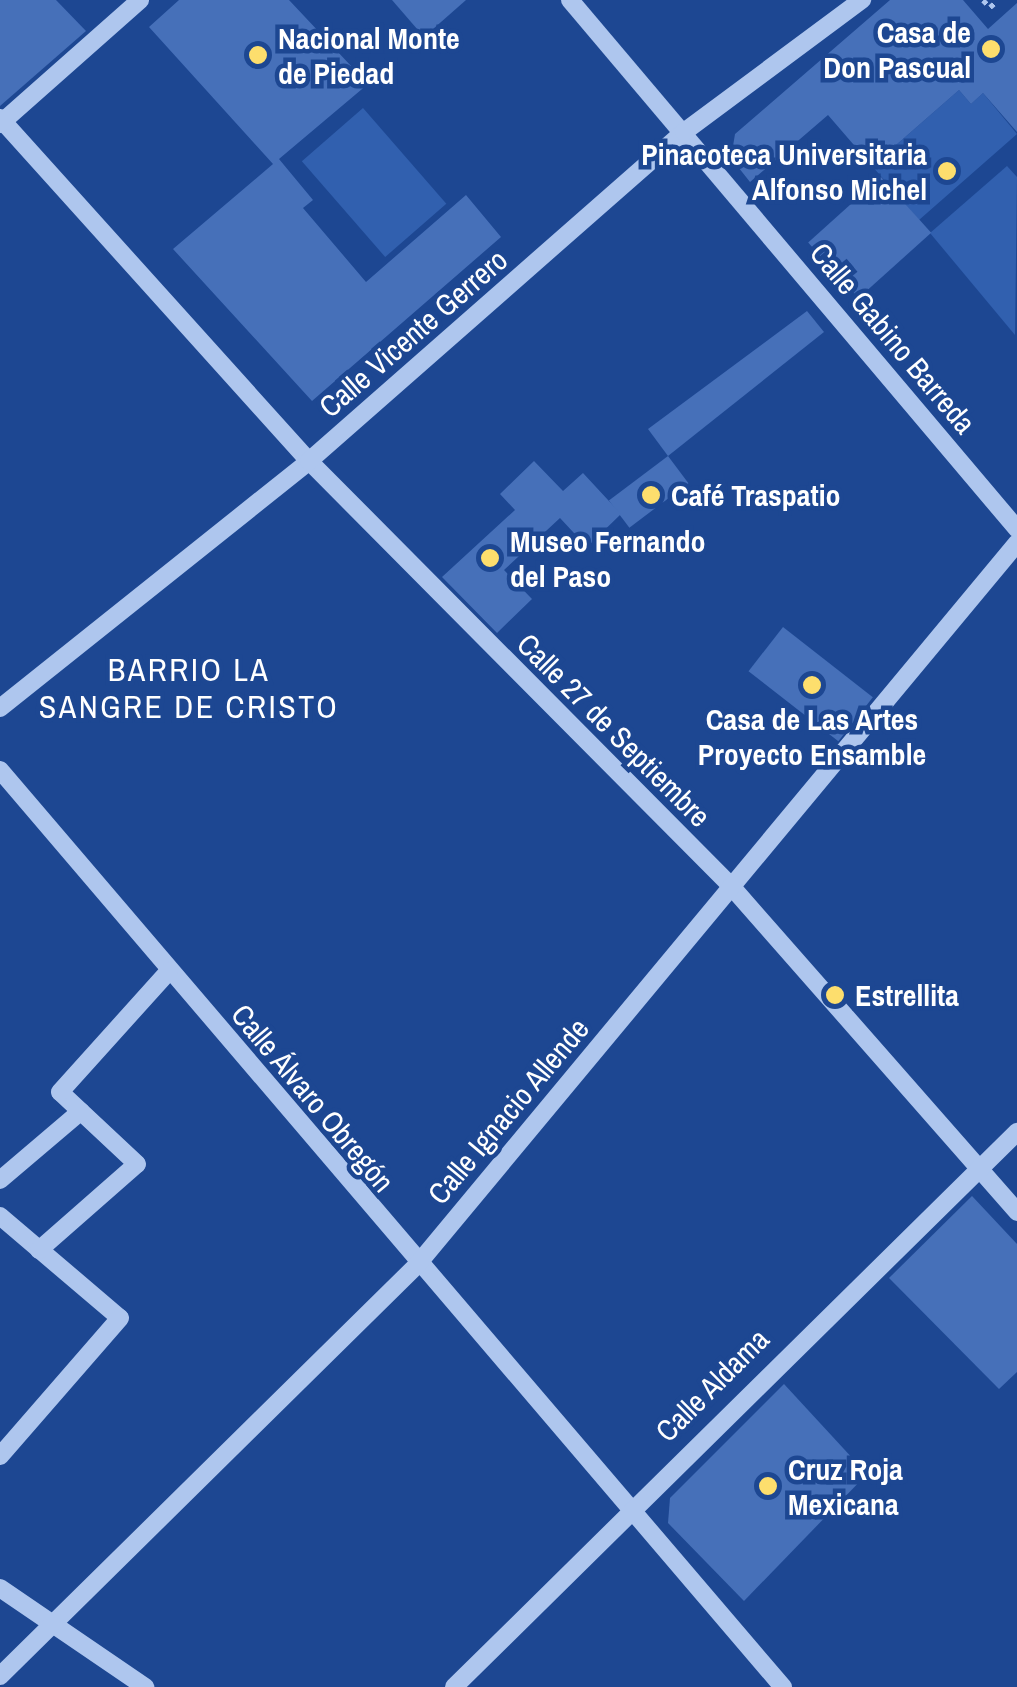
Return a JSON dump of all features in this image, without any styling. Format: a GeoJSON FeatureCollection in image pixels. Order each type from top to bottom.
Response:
{"type":"FeatureCollection","features":[{"type":"Feature","properties":{"kind":"street"},"geometry":{"type":"LineString","coordinates":[[1,121],[140,0]]}},
{"type":"Feature","properties":{"kind":"street","name":"Calle Gabino Barreda"},"geometry":{"type":"LineString","coordinates":[[570,0],[1017,529]]}},
{"type":"Feature","properties":{"kind":"street","name":"Calle Vicente Gerrero"},"geometry":{"type":"LineString","coordinates":[[0,708],[309,461],[684,132],[862,0]]}},
{"type":"Feature","properties":{"kind":"street","name":"Calle 27 de Septiembre"},"geometry":{"type":"LineString","coordinates":[[1,121],[309,461],[731,886],[1017,1212]]}},
{"type":"Feature","properties":{"kind":"street","name":"Calle Ignacio Allende"},"geometry":{"type":"LineString","coordinates":[[0,1676],[418,1265],[1017,543]]}},
{"type":"Feature","properties":{"kind":"street","name":"Calle Álvaro Obregón"},"geometry":{"type":"LineString","coordinates":[[0,770],[418,1265],[783,1687]]}},
{"type":"Feature","properties":{"kind":"street"},"geometry":{"type":"LineString","coordinates":[[39,1250],[137,1164],[60,1092],[169,970]]}},
{"type":"Feature","properties":{"kind":"street"},"geometry":{"type":"LineString","coordinates":[[0,1180],[81,1112]]}},
{"type":"Feature","properties":{"kind":"street","name":"Calle Aldama"},"geometry":{"type":"LineString","coordinates":[[454,1687],[628,1506],[974,1166],[1017,1132]]}},
{"type":"Feature","properties":{"kind":"street"},"geometry":{"type":"LineString","coordinates":[[0,1216],[120,1318],[0,1456]]}},
{"type":"Feature","properties":{"kind":"street"},"geometry":{"type":"LineString","coordinates":[[0,1588],[145,1687]]}},
{"type":"Feature","properties":{"kind":"path"},"geometry":{"type":"LineString","coordinates":[[983,0],[998,0]]}},
{"type":"Feature","properties":{"kind":"shaded area"},"geometry":{"type":"Polygon","coordinates":[[[959,90],[971,104],[983,93],[1017,134],[919,220],[872,166],[959,90]]]}},
{"type":"Feature","properties":{"kind":"shaded area"},"geometry":{"type":"Polygon","coordinates":[[[363,108],[446,204],[385,257],[302,161],[363,108]]]}},
{"type":"Feature","properties":{"kind":"shaded area"},"geometry":{"type":"Polygon","coordinates":[[[1007,166],[1017,177],[1015,335],[930,233],[1007,166]]]}},
{"type":"Feature","properties":{"kind":"building"},"geometry":{"type":"Polygon","coordinates":[[[0,0],[56,0],[86,31],[0,106],[0,0]]]}},
{"type":"Feature","properties":{"kind":"building"},"geometry":{"type":"Polygon","coordinates":[[[179,0],[289,0],[368,84],[279,159],[313,200],[303,208],[366,282],[466,195],[501,237],[312,401],[173,249],[273,164],[149,27],[179,0]]]}},
{"type":"Feature","properties":{"kind":"building"},"geometry":{"type":"Polygon","coordinates":[[[392,0],[466,0],[424,37],[392,0]]]}},
{"type":"Feature","properties":{"kind":"building"},"geometry":{"type":"Polygon","coordinates":[[[890,0],[963,0],[988,29],[1017,3],[1017,132],[983,93],[971,104],[959,90],[872,166],[828,115],[750,182],[731,158],[735,134],[890,0]]]}},
{"type":"Feature","properties":{"kind":"building"},"geometry":{"type":"Polygon","coordinates":[[[881,177],[931,233],[858,298],[808,243],[881,177]]]}},
{"type":"Feature","properties":{"kind":"building"},"geometry":{"type":"Polygon","coordinates":[[[807,311],[824,332],[668,456],[648,429],[807,311]]]}},
{"type":"Feature","properties":{"kind":"building","name":"Café Traspatio"},"geometry":{"type":"Polygon","coordinates":[[[668,456],[688,483],[629,528],[609,501],[668,456]]]}},
{"type":"Feature","properties":{"kind":"building","name":"Museo Fernando del Paso"},"geometry":{"type":"Polygon","coordinates":[[[534,461],[563,491],[583,473],[621,514],[587,547],[560,518],[504,570],[532,599],[497,633],[442,577],[515,510],[500,494],[534,461]]]}},
{"type":"Feature","properties":{"kind":"building","name":"Casa de Las Artes Proyecto Ensamble"},"geometry":{"type":"Polygon","coordinates":[[[783,627],[873,697],[838,741],[749,671],[783,627]]]}},
{"type":"Feature","properties":{"kind":"building"},"geometry":{"type":"Polygon","coordinates":[[[972,1196],[1017,1244],[1017,1372],[999,1389],[889,1278],[972,1196]]]}},
{"type":"Feature","properties":{"kind":"building","name":"Cruz Roja Mexicana"},"geometry":{"type":"Polygon","coordinates":[[[784,1384],[867,1474],[744,1601],[668,1523],[670,1498],[784,1384]]]}},
{"type":"Feature","properties":{"kind":"place","name":"Casa de Don Pascual"},"geometry":{"type":"Point","coordinates":[991,49]}},
{"type":"Feature","properties":{"kind":"place","name":"Nacional Monte de Piedad"},"geometry":{"type":"Point","coordinates":[258,55]}},
{"type":"Feature","properties":{"kind":"place","name":"Pinacoteca Universitaria Alfonso Michel"},"geometry":{"type":"Point","coordinates":[947,171]}},
{"type":"Feature","properties":{"kind":"place","name":"Café Traspatio"},"geometry":{"type":"Point","coordinates":[651,495]}},
{"type":"Feature","properties":{"kind":"place","name":"Museo Fernando del Paso"},"geometry":{"type":"Point","coordinates":[490,558]}},
{"type":"Feature","properties":{"kind":"place","name":"Casa de Las Artes Proyecto Ensamble"},"geometry":{"type":"Point","coordinates":[812,685]}},
{"type":"Feature","properties":{"kind":"place","name":"Estrellita"},"geometry":{"type":"Point","coordinates":[835,995]}},
{"type":"Feature","properties":{"kind":"place","name":"Cruz Roja Mexicana"},"geometry":{"type":"Point","coordinates":[768,1486]}},
{"type":"Feature","properties":{"kind":"district","name":"BARRIO LA SANGRE DE CRISTO"},"geometry":{"type":"Point","coordinates":[189,690]}}]}
